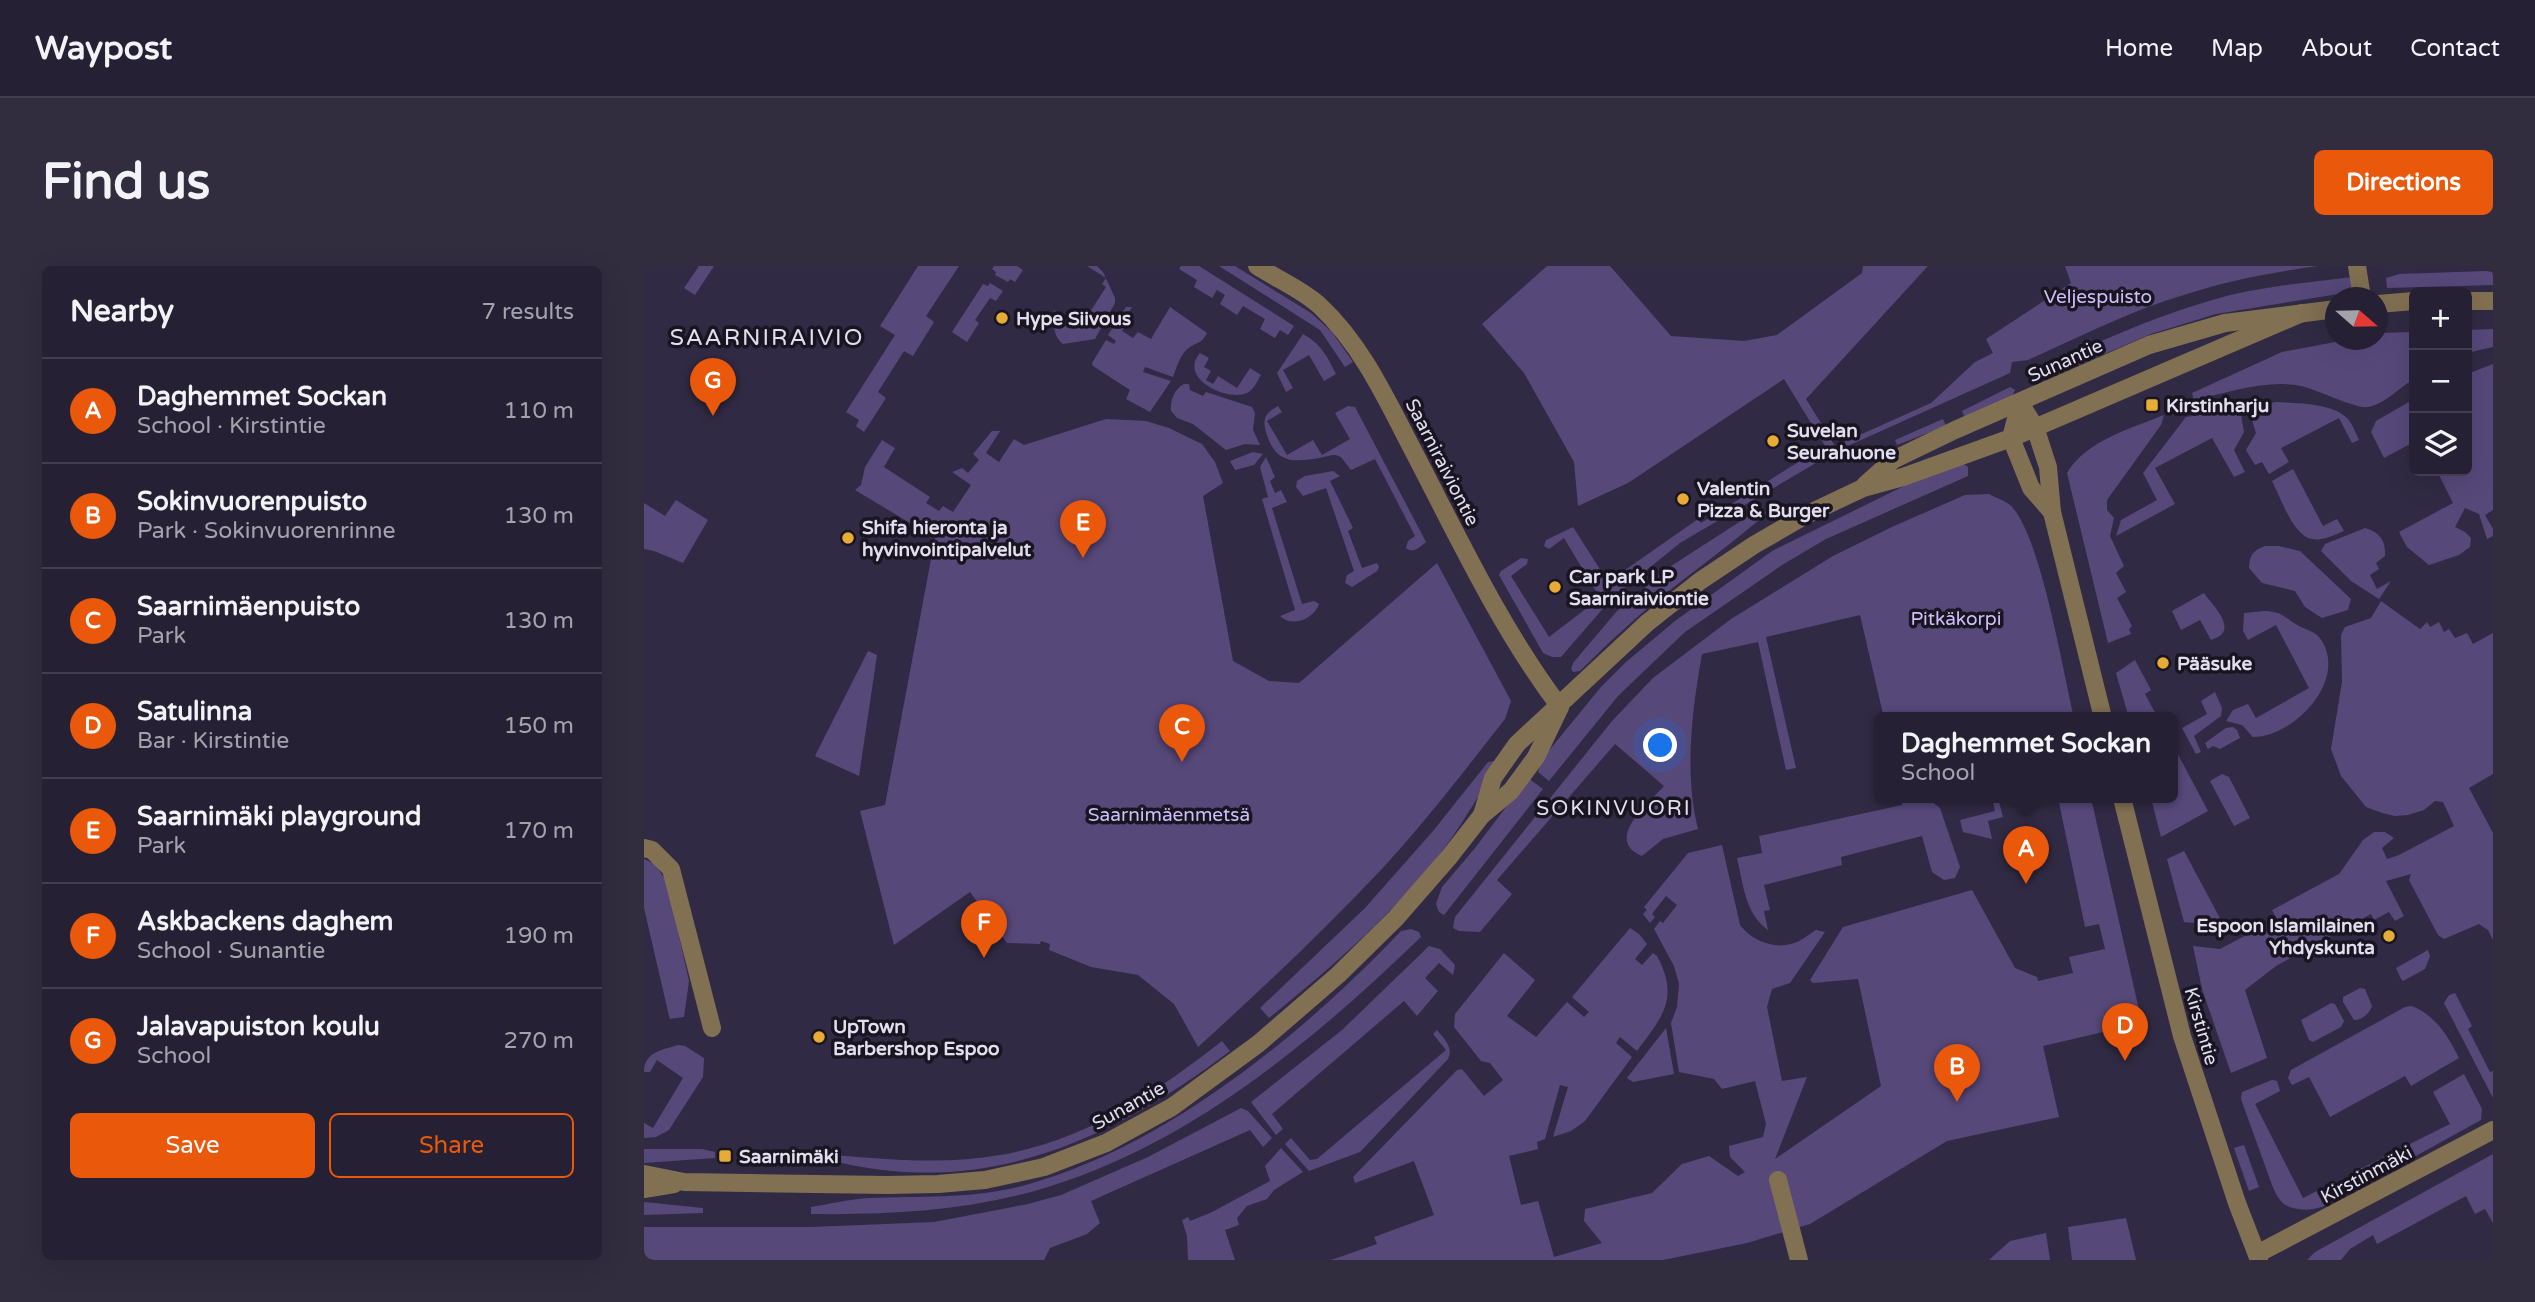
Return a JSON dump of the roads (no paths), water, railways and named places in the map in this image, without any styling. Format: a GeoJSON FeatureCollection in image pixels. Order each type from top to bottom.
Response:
{"type":"FeatureCollection","features":[{"type":"Feature","properties":{"kind":"street","name":"Saarniraiviontie"},"geometry":{"type":"LineString","coordinates":[[1257,266],[1319,305],[1354,346],[1380,388],[1476,572],[1542,684],[1560,707]]}},
{"type":"Feature","properties":{"kind":"street"},"geometry":{"type":"LineString","coordinates":[[2357,266],[2360,287]]}},
{"type":"Feature","properties":{"kind":"street"},"geometry":{"type":"LineString","coordinates":[[2388,303],[2409,301]]}},
{"type":"Feature","properties":{"kind":"street"},"geometry":{"type":"LineString","coordinates":[[2472,301],[2493,301]]}},
{"type":"Feature","properties":{"kind":"street","name":"Sunantie"},"geometry":{"type":"LineString","coordinates":[[1863,488],[1893,460],[1955,429],[2149,345],[2225,323],[2325,310]]}},
{"type":"Feature","properties":{"kind":"street","name":"Sunantie"},"geometry":{"type":"LineString","coordinates":[[644,1174],[684,1182],[887,1185],[985,1180],[1044,1167],[1105,1143],[1172,1107],[1258,1044],[1338,975],[1401,912],[1482,815],[1493,778],[1517,744],[1560,707],[1647,623],[1700,581],[1806,515],[1863,488],[1903,477],[2011,438],[2302,313]]}},
{"type":"Feature","properties":{"kind":"street"},"geometry":{"type":"LineString","coordinates":[[2020,403],[2035,427],[2048,467],[2052,512],[2101,712]]}},
{"type":"Feature","properties":{"kind":"street"},"geometry":{"type":"LineString","coordinates":[[2020,403],[2011,438],[2031,488],[2052,512]]}},
{"type":"Feature","properties":{"kind":"street","name":"Kirstintie"},"geometry":{"type":"LineString","coordinates":[[2123,803],[2182,1036],[2237,1203],[2258,1257]]}},
{"type":"Feature","properties":{"kind":"street"},"geometry":{"type":"LineString","coordinates":[[644,848],[652,850],[671,869],[712,1028]]}},
{"type":"Feature","properties":{"kind":"street","name":"Kirstinmäki"},"geometry":{"type":"LineString","coordinates":[[2258,1257],[2493,1130]]}},
{"type":"Feature","properties":{"kind":"street"},"geometry":{"type":"LineString","coordinates":[[1778,1180],[1799,1260]]}},
{"type":"Feature","properties":{"kind":"street","name":"Sunantie"},"geometry":{"type":"LineString","coordinates":[[644,1189],[684,1182]]}},
{"type":"Feature","properties":{"kind":"place","name":"Hype Siivous"},"geometry":{"type":"Point","coordinates":[1002,318]}},
{"type":"Feature","properties":{"kind":"place","name":"Kirstinharju"},"geometry":{"type":"Point","coordinates":[2152,405]}},
{"type":"Feature","properties":{"kind":"place","name":"Jalavapuiston koulu"},"geometry":{"type":"Point","coordinates":[713,416]}},
{"type":"Feature","properties":{"kind":"place","name":"Suvelan Seurahuone"},"geometry":{"type":"Point","coordinates":[1773,441]}},
{"type":"Feature","properties":{"kind":"place","name":"Valentin Pizza & Burger"},"geometry":{"type":"Point","coordinates":[1683,499]}},
{"type":"Feature","properties":{"kind":"place","name":"Shifa hieronta ja hyvinvointipalvelut"},"geometry":{"type":"Point","coordinates":[848,538]}},
{"type":"Feature","properties":{"kind":"place","name":"Saarnimäki playground"},"geometry":{"type":"Point","coordinates":[1083,558]}},
{"type":"Feature","properties":{"kind":"place","name":"Car park LP Saarniraiviontie"},"geometry":{"type":"Point","coordinates":[1555,587]}},
{"type":"Feature","properties":{"kind":"place","name":"Pääsuke"},"geometry":{"type":"Point","coordinates":[2163,663]}},
{"type":"Feature","properties":{"kind":"place","name":"Saarnimäenpuisto"},"geometry":{"type":"Point","coordinates":[1182,762]}},
{"type":"Feature","properties":{"kind":"place","name":"Daghemmet Sockan"},"geometry":{"type":"Point","coordinates":[2026,884]}},
{"type":"Feature","properties":{"kind":"place","name":"Espoon Islamilainen Yhdyskunta"},"geometry":{"type":"Point","coordinates":[2389,936]}},
{"type":"Feature","properties":{"kind":"place","name":"Askbackens daghem"},"geometry":{"type":"Point","coordinates":[984,958]}},
{"type":"Feature","properties":{"kind":"place","name":"UpTown Barbershop Espoo"},"geometry":{"type":"Point","coordinates":[819,1037]}},
{"type":"Feature","properties":{"kind":"place","name":"Satulinna"},"geometry":{"type":"Point","coordinates":[2125,1061]}},
{"type":"Feature","properties":{"kind":"place","name":"Sokinvuorenpuisto"},"geometry":{"type":"Point","coordinates":[1957,1102]}},
{"type":"Feature","properties":{"kind":"place","name":"Saarnimäki"},"geometry":{"type":"Point","coordinates":[725,1156]}},
{"type":"Feature","properties":{"kind":"district","name":"SAARNIRAIVIO"},"geometry":{"type":"Point","coordinates":[767,337]}},
{"type":"Feature","properties":{"kind":"district","name":"SOKINVUORI"},"geometry":{"type":"Point","coordinates":[1614,808]}},
{"type":"Feature","properties":{"kind":"park label","name":"Veljespuisto"},"geometry":{"type":"Point","coordinates":[2098,296]}},
{"type":"Feature","properties":{"kind":"park label","name":"Pitkäkorpi"},"geometry":{"type":"Point","coordinates":[1956,618]}},
{"type":"Feature","properties":{"kind":"park label","name":"Saarnimäenmetsä"},"geometry":{"type":"Point","coordinates":[1169,814]}}]}
